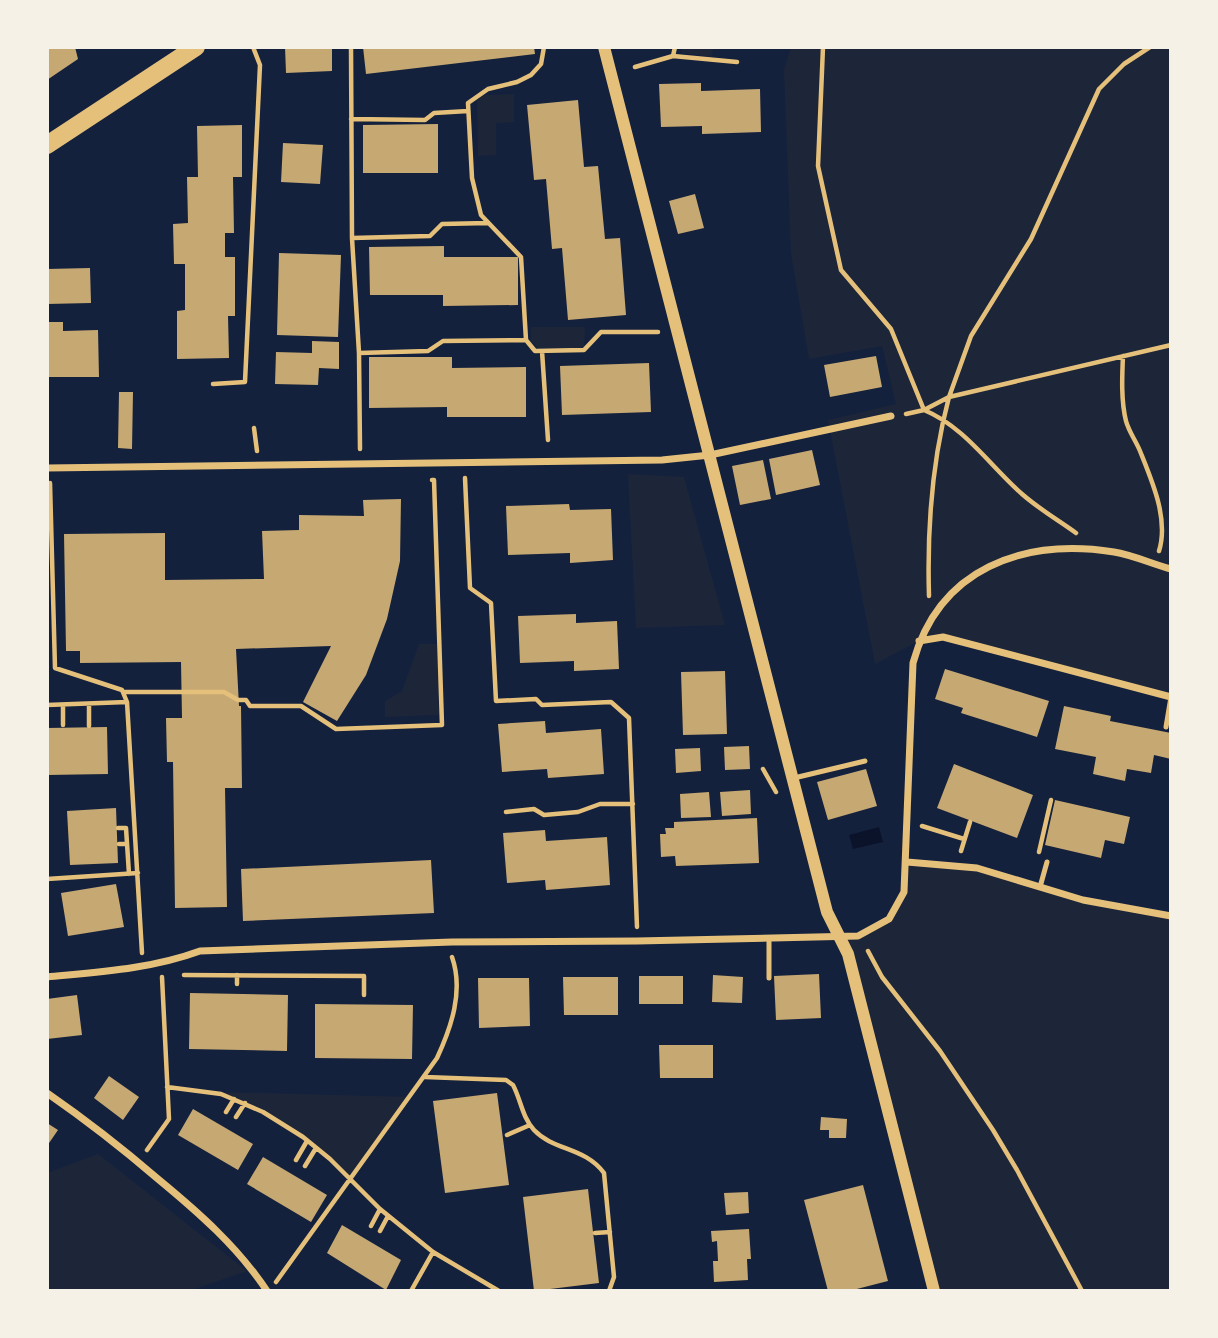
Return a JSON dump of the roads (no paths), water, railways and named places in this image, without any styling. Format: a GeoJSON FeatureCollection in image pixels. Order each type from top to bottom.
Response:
{"type":"FeatureCollection","features":[{"type":"Feature","properties":{"kind":"main road"},"geometry":{"type":"LineString","coordinates":[[47,145],[184,50]]}},
{"type":"Feature","properties":{"kind":"street"},"geometry":{"type":"LineString","coordinates":[[604,47],[827,912],[848,954],[934,1291]]}},
{"type":"Feature","properties":{"kind":"street"},"geometry":{"type":"LineString","coordinates":[[48,468],[662,460],[710,455],[891,416]]}},
{"type":"Feature","properties":{"kind":"street"},"geometry":{"type":"LineString","coordinates":[[47,977],[142,967],[171,962],[200,951],[452,942],[858,936],[889,919],[904,892],[913,663],[919,641],[935,613],[961,584],[989,564],[1024,553],[1067,548],[1115,552],[1171,569]]}},
{"type":"Feature","properties":{"kind":"street"},"geometry":{"type":"LineString","coordinates":[[919,641],[943,637],[1171,696]]}},
{"type":"Feature","properties":{"kind":"street"},"geometry":{"type":"LineString","coordinates":[[907,862],[977,867],[1083,900],[1171,916]]}},
{"type":"Feature","properties":{"kind":"street"},"geometry":{"type":"LineString","coordinates":[[47,1093],[98,1128],[218,1232],[268,1291]]}},
{"type":"Feature","properties":{"kind":"lane"},"geometry":{"type":"LineString","coordinates":[[1166,727],[1171,696]]}},
{"type":"Feature","properties":{"kind":"lane"},"geometry":{"type":"LineString","coordinates":[[794,778],[865,761]]}},
{"type":"Feature","properties":{"kind":"lane"},"geometry":{"type":"LineString","coordinates":[[1040,887],[1047,862]]}},
{"type":"Feature","properties":{"kind":"lane"},"geometry":{"type":"LineString","coordinates":[[769,939],[769,978]]}}]}
